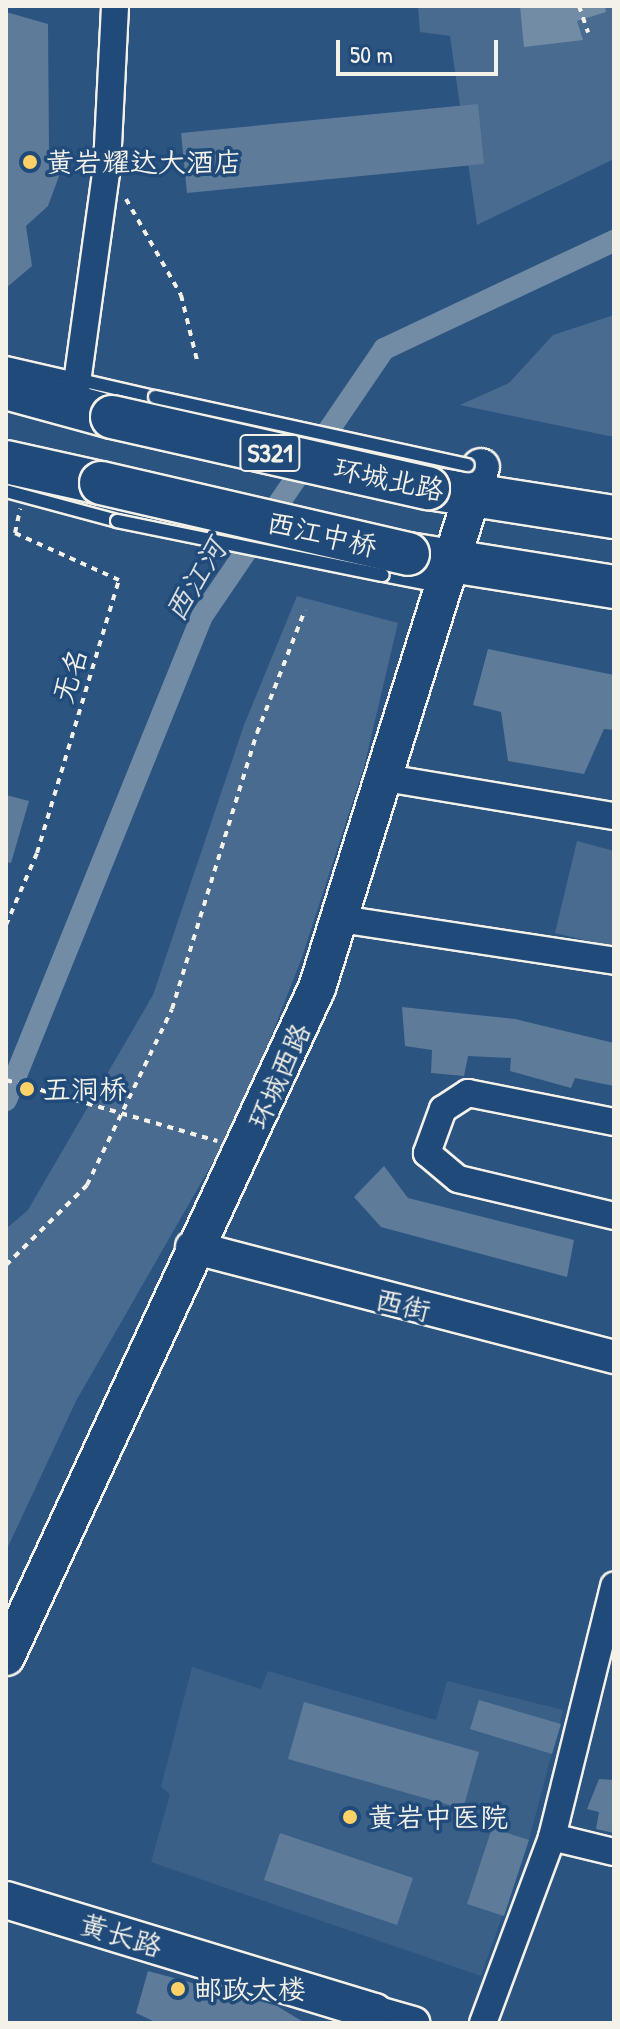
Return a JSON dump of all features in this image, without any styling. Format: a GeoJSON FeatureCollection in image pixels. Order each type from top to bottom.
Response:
{"type":"FeatureCollection","features":[{"type":"Feature","properties":{"kind":"main road","name":"S321"},"geometry":{"type":"LineString","coordinates":[[6,388],[88,400]]}},
{"type":"Feature","properties":{"kind":"main road","name":"环城北路"},"geometry":{"type":"LineString","coordinates":[[88,400],[428,488],[473,476],[614,517]]}},
{"type":"Feature","properties":{"kind":"main road","name":"环城西路"},"geometry":{"type":"LineString","coordinates":[[6,1657],[192,1247],[246,1149],[341,919],[386,778],[473,476]]}},
{"type":"Feature","properties":{"kind":"main road","name":"西江中桥"},"geometry":{"type":"LineString","coordinates":[[14,479],[101,483],[446,575]]}},
{"type":"Feature","properties":{"kind":"main road","name":"S321"},"geometry":{"type":"LineString","coordinates":[[446,575],[614,587]]}},
{"type":"Feature","properties":{"kind":"main road","name":"黄长路"},"geometry":{"type":"LineString","coordinates":[[6,1900],[372,2018]]}},
{"type":"Feature","properties":{"kind":"street"},"geometry":{"type":"LineString","coordinates":[[88,400],[107,165],[115,6]]}},
{"type":"Feature","properties":{"kind":"street"},"geometry":{"type":"LineString","coordinates":[[386,778],[614,816]]}},
{"type":"Feature","properties":{"kind":"street"},"geometry":{"type":"LineString","coordinates":[[341,919],[614,961]]}},
{"type":"Feature","properties":{"kind":"street"},"geometry":{"type":"LineString","coordinates":[[614,1122],[468,1093],[443,1109],[427,1153],[458,1179],[614,1216]]}},
{"type":"Feature","properties":{"kind":"street","name":"西街"},"geometry":{"type":"LineString","coordinates":[[192,1247],[614,1357]]}},
{"type":"Feature","properties":{"kind":"street"},"geometry":{"type":"LineString","coordinates":[[483,2023],[552,1837],[614,1586]]}},
{"type":"Feature","properties":{"kind":"street"},"geometry":{"type":"LineString","coordinates":[[552,1837],[614,1852]]}},
{"type":"Feature","properties":{"kind":"street"},"geometry":{"type":"LineString","coordinates":[[372,2018],[413,2023]]}},
{"type":"Feature","properties":{"kind":"lane"},"geometry":{"type":"LineString","coordinates":[[6,363],[88,400],[155,397],[473,476]]}},
{"type":"Feature","properties":{"kind":"lane"},"geometry":{"type":"LineString","coordinates":[[14,479],[117,521],[396,564]]}},
{"type":"Feature","properties":{"kind":"path"},"geometry":{"type":"LineString","coordinates":[[579,6],[588,32]]}},
{"type":"Feature","properties":{"kind":"path"},"geometry":{"type":"LineString","coordinates":[[107,165],[181,295],[198,364]]}},
{"type":"Feature","properties":{"kind":"path","name":"无名"},"geometry":{"type":"LineString","coordinates":[[6,925],[37,853],[119,580],[15,533],[14,479]]}},
{"type":"Feature","properties":{"kind":"path"},"geometry":{"type":"LineString","coordinates":[[6,1265],[87,1185],[172,1009],[257,733],[305,610]]}},
{"type":"Feature","properties":{"kind":"path"},"geometry":{"type":"LineString","coordinates":[[6,1080],[246,1149]]}},
{"type":"Feature","properties":{"kind":"shaded area"},"geometry":{"type":"Polygon","coordinates":[[[418,6],[614,6],[614,159],[477,225],[450,36],[420,32],[418,6]]]}},
{"type":"Feature","properties":{"kind":"shaded area"},"geometry":{"type":"Polygon","coordinates":[[[520,6],[605,6],[606,12],[577,21],[583,40],[524,47],[520,6]]]}},
{"type":"Feature","properties":{"kind":"shaded area"},"geometry":{"type":"Polygon","coordinates":[[[614,315],[614,437],[460,405],[509,383],[553,335],[614,315]]]}},
{"type":"Feature","properties":{"kind":"shaded area"},"geometry":{"type":"Polygon","coordinates":[[[297,596],[398,623],[364,767],[301,960],[241,1113],[76,1401],[6,1551],[6,1229],[28,1210],[153,995],[244,725],[297,596]]]}},
{"type":"Feature","properties":{"kind":"shaded area"},"geometry":{"type":"Polygon","coordinates":[[[577,841],[614,851],[614,947],[555,933],[577,841]]]}},
{"type":"Feature","properties":{"kind":"shaded area","name":"黄岩中医院"},"geometry":{"type":"Polygon","coordinates":[[[192,1667],[261,1689],[268,1671],[436,1720],[447,1681],[563,1710],[529,1840],[481,1976],[151,1862],[170,1794],[161,1787],[192,1667]]]}},
{"type":"Feature","properties":{"kind":"building","name":"黄岩耀达大酒店"},"geometry":{"type":"Polygon","coordinates":[[[6,12],[48,24],[49,148],[59,176],[48,206],[26,226],[32,266],[6,288],[6,12]]]}},
{"type":"Feature","properties":{"kind":"building"},"geometry":{"type":"Polygon","coordinates":[[[478,104],[484,164],[187,193],[181,133],[478,104]]]}},
{"type":"Feature","properties":{"kind":"building"},"geometry":{"type":"Polygon","coordinates":[[[488,649],[614,675],[614,730],[604,729],[584,774],[508,761],[501,712],[473,705],[488,649]]]}},
{"type":"Feature","properties":{"kind":"building"},"geometry":{"type":"Polygon","coordinates":[[[6,795],[29,801],[11,863],[6,862],[6,795]]]}},
{"type":"Feature","properties":{"kind":"building"},"geometry":{"type":"Polygon","coordinates":[[[402,1007],[515,1019],[614,1043],[614,1086],[575,1078],[571,1088],[510,1071],[511,1058],[468,1056],[464,1076],[431,1073],[432,1050],[405,1046],[402,1007]]]}},
{"type":"Feature","properties":{"kind":"building"},"geometry":{"type":"Polygon","coordinates":[[[384,1166],[408,1198],[574,1240],[567,1277],[381,1227],[354,1197],[384,1166]]]}},
{"type":"Feature","properties":{"kind":"building"},"geometry":{"type":"Polygon","coordinates":[[[479,1700],[561,1724],[552,1754],[470,1729],[479,1700]]]}},
{"type":"Feature","properties":{"kind":"building"},"geometry":{"type":"Polygon","coordinates":[[[304,1702],[479,1752],[463,1809],[288,1759],[304,1702]]]}},
{"type":"Feature","properties":{"kind":"building"},"geometry":{"type":"Polygon","coordinates":[[[599,1779],[614,1780],[614,1833],[596,1829],[599,1812],[587,1809],[599,1779]]]}},
{"type":"Feature","properties":{"kind":"building"},"geometry":{"type":"Polygon","coordinates":[[[492,1828],[529,1840],[504,1916],[467,1904],[492,1828]]]}},
{"type":"Feature","properties":{"kind":"building"},"geometry":{"type":"Polygon","coordinates":[[[280,1833],[413,1878],[397,1925],[264,1880],[280,1833]]]}},
{"type":"Feature","properties":{"kind":"building","name":"邮政大楼"},"geometry":{"type":"Polygon","coordinates":[[[148,1971],[277,2006],[305,2023],[157,2023],[136,2013],[148,1971]]]}},
{"type":"Feature","properties":{"kind":"waterway","name":"西江河"},"geometry":{"type":"LineString","coordinates":[[6,1100],[202,616],[384,349],[614,241]]}},
{"type":"Feature","properties":{"kind":"place","name":"黄岩耀达大酒店"},"geometry":{"type":"Point","coordinates":[30,162]}},
{"type":"Feature","properties":{"kind":"place","name":"五洞桥"},"geometry":{"type":"Point","coordinates":[27,1089]}},
{"type":"Feature","properties":{"kind":"place","name":"黄岩中医院"},"geometry":{"type":"Point","coordinates":[350,1817]}},
{"type":"Feature","properties":{"kind":"place","name":"邮政大楼"},"geometry":{"type":"Point","coordinates":[178,1989]}}]}
